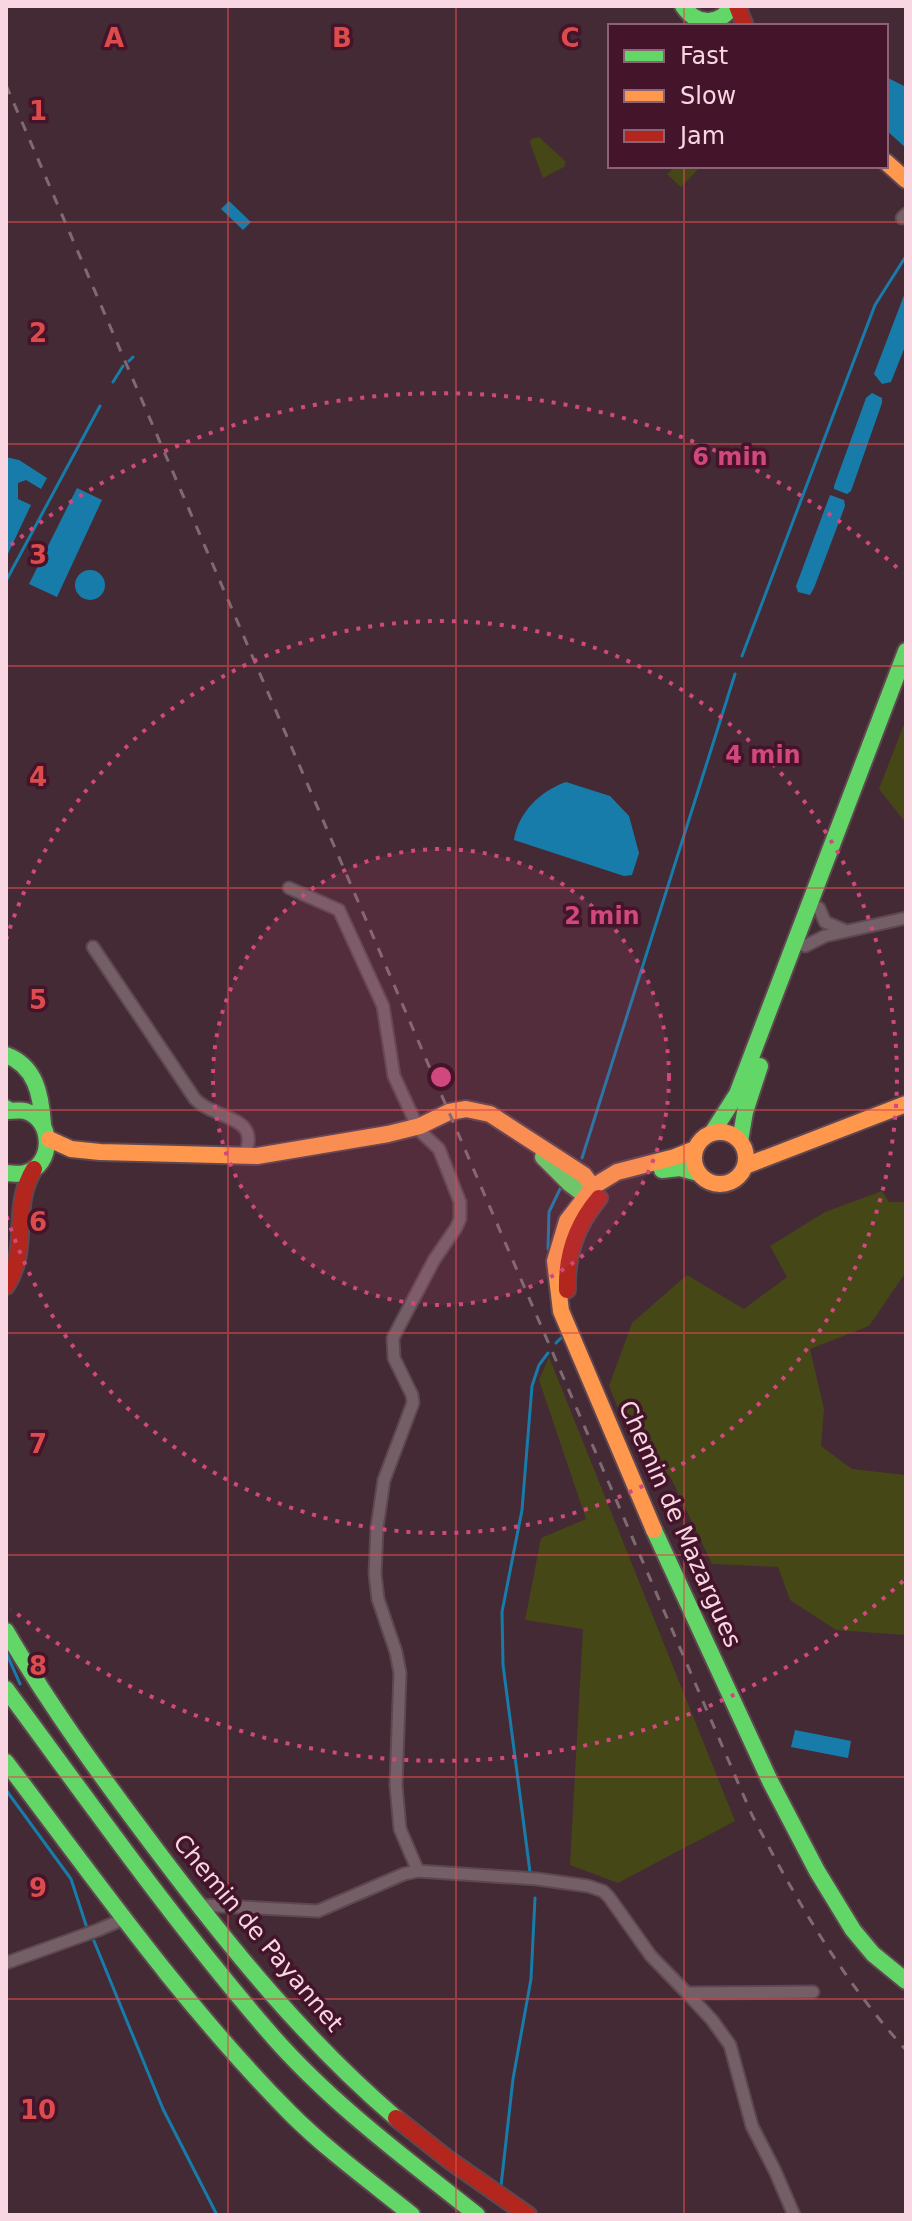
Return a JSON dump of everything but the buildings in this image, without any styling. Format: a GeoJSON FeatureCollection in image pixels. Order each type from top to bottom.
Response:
{"type":"FeatureCollection","features":[{"type":"Feature","properties":{"kind":"main road"},"geometry":{"type":"LineString","coordinates":[[683,6],[697,21],[722,24],[735,6],[744,24]]}},
{"type":"Feature","properties":{"kind":"main road"},"geometry":{"type":"LineString","coordinates":[[888,164],[906,180]]}},
{"type":"Feature","properties":{"kind":"main road"},"geometry":{"type":"LineString","coordinates":[[712,1133],[726,1114],[743,1080],[906,651]]}},
{"type":"Feature","properties":{"kind":"main road"},"geometry":{"type":"LineString","coordinates":[[591,1195],[626,1178],[660,1170],[680,1168],[698,1173],[711,1183],[725,1184],[737,1177],[743,1153],[745,1112],[756,1076],[906,676]]}},
{"type":"Feature","properties":{"kind":"main road"},"geometry":{"type":"LineString","coordinates":[[6,1055],[20,1060],[35,1081],[46,1132],[38,1166],[23,1185],[20,1259],[16,1272],[6,1286]]}},
{"type":"Feature","properties":{"kind":"main road"},"geometry":{"type":"LineString","coordinates":[[10,1110],[27,1103],[35,1081]]}},
{"type":"Feature","properties":{"kind":"main road"},"geometry":{"type":"LineString","coordinates":[[743,1153],[781,1150],[906,1104]]}},
{"type":"Feature","properties":{"kind":"main road"},"geometry":{"type":"LineString","coordinates":[[10,1110],[31,1113],[46,1132],[71,1149],[244,1156],[279,1154],[358,1141],[466,1109],[490,1114],[515,1130],[591,1195]]}},
{"type":"Feature","properties":{"kind":"main road"},"geometry":{"type":"LineString","coordinates":[[591,1195],[618,1172],[664,1162],[695,1149],[705,1136],[712,1133],[727,1133],[743,1153]]}},
{"type":"Feature","properties":{"kind":"main road"},"geometry":{"type":"LineString","coordinates":[[695,1149],[694,1166],[698,1173]]}},
{"type":"Feature","properties":{"kind":"main road"},"geometry":{"type":"LineString","coordinates":[[20,1205],[6,1175],[24,1174],[70,1156],[100,1152]]}},
{"type":"Feature","properties":{"kind":"main road","name":"Chemin de Mazargues"},"geometry":{"type":"LineString","coordinates":[[591,1195],[587,1212],[571,1241],[566,1276],[568,1301],[581,1358],[599,1401],[699,1602],[817,1871],[853,1930],[873,1954],[906,1981]]}},
{"type":"Feature","properties":{"kind":"main road","name":"Chemin de Payannet"},"geometry":{"type":"LineString","coordinates":[[6,1631],[64,1724],[199,1905],[267,1990],[331,2059],[421,2138],[478,2182],[528,2215]]}},
{"type":"Feature","properties":{"kind":"main road"},"geometry":{"type":"LineString","coordinates":[[6,1689],[138,1868],[269,2032],[322,2086],[477,2215]]}},
{"type":"Feature","properties":{"kind":"main road"},"geometry":{"type":"LineString","coordinates":[[6,1715],[27,1746],[259,2041],[310,2094],[394,2168],[456,2215]]}},
{"type":"Feature","properties":{"kind":"main road"},"geometry":{"type":"LineString","coordinates":[[6,1762],[217,2031],[293,2116],[412,2215]]}},
{"type":"Feature","properties":{"kind":"street"},"geometry":{"type":"LineString","coordinates":[[289,888],[339,910],[383,1006],[392,1072],[417,1126],[439,1149],[460,1206],[456,1228],[434,1260],[393,1338],[394,1358],[413,1403],[384,1480],[375,1558],[378,1599],[400,1673],[396,1785],[399,1822],[401,1834],[418,1871]]}},
{"type":"Feature","properties":{"kind":"street"},"geometry":{"type":"LineString","coordinates":[[819,908],[822,918],[829,925],[848,930]]}},
{"type":"Feature","properties":{"kind":"street"},"geometry":{"type":"LineString","coordinates":[[805,946],[815,939],[906,918]]}},
{"type":"Feature","properties":{"kind":"street"},"geometry":{"type":"LineString","coordinates":[[93,947],[195,1099],[207,1110],[239,1122],[247,1130],[249,1142],[244,1156]]}},
{"type":"Feature","properties":{"kind":"street"},"geometry":{"type":"LineString","coordinates":[[199,1905],[318,1911],[404,1874],[418,1871],[537,1879],[603,1891],[659,1966],[712,2020],[730,2045],[752,2126],[794,2215]]}},
{"type":"Feature","properties":{"kind":"street"},"geometry":{"type":"LineString","coordinates":[[6,1963],[126,1918]]}},
{"type":"Feature","properties":{"kind":"street"},"geometry":{"type":"LineString","coordinates":[[687,1993],[813,1992]]}},
{"type":"Feature","properties":{"kind":"shaded area"},"geometry":{"type":"Polygon","coordinates":[[[539,137],[566,162],[564,167],[543,178],[530,143],[531,139],[539,137]]]}},
{"type":"Feature","properties":{"kind":"shaded area"},"geometry":{"type":"Polygon","coordinates":[[[674,168],[699,168],[681,187],[667,174],[674,168]]]}},
{"type":"Feature","properties":{"kind":"shaded area"},"geometry":{"type":"Polygon","coordinates":[[[906,719],[906,823],[879,789],[906,719]]]}},
{"type":"Feature","properties":{"kind":"shaded area"},"geometry":{"type":"Polygon","coordinates":[[[882,1191],[889,1202],[906,1202],[906,1272],[869,1326],[810,1349],[824,1409],[821,1446],[852,1469],[906,1475],[906,1635],[836,1630],[790,1600],[778,1567],[712,1564],[670,1476],[633,1446],[609,1386],[632,1323],[687,1275],[744,1309],[787,1277],[770,1246],[825,1212],[882,1191]]]}},
{"type":"Feature","properties":{"kind":"shaded area"},"geometry":{"type":"Polygon","coordinates":[[[549,1357],[735,1821],[618,1883],[570,1865],[583,1629],[525,1620],[541,1538],[586,1519],[539,1380],[549,1357]]]}},
{"type":"Feature","properties":{"kind":"water"},"geometry":{"type":"Polygon","coordinates":[[[888,78],[906,87],[906,148],[888,132],[888,78]]]}},
{"type":"Feature","properties":{"kind":"water"},"geometry":{"type":"Polygon","coordinates":[[[229,201],[251,222],[243,230],[221,209],[229,201]]]}},
{"type":"Feature","properties":{"kind":"water"},"geometry":{"type":"Polygon","coordinates":[[[906,290],[906,344],[891,382],[882,384],[874,374],[906,290]]]}},
{"type":"Feature","properties":{"kind":"water"},"geometry":{"type":"Polygon","coordinates":[[[872,393],[882,398],[882,403],[851,491],[847,494],[834,489],[834,486],[866,398],[872,393]]]}},
{"type":"Feature","properties":{"kind":"water"},"geometry":{"type":"Polygon","coordinates":[[[6,457],[19,460],[47,478],[41,489],[26,480],[18,483],[18,499],[31,505],[6,558],[6,457]]]}},
{"type":"Feature","properties":{"kind":"water"},"geometry":{"type":"Polygon","coordinates":[[[77,488],[102,500],[57,597],[29,584],[77,488]]]}},
{"type":"Feature","properties":{"kind":"water"},"geometry":{"type":"Polygon","coordinates":[[[830,495],[844,500],[845,506],[814,588],[810,595],[798,592],[796,586],[830,495]]]}},
{"type":"Feature","properties":{"kind":"water"},"geometry":{"type":"Polygon","coordinates":[[[90,570],[101,574],[105,585],[101,596],[90,600],[79,596],[75,585],[79,574],[90,570]]]}},
{"type":"Feature","properties":{"kind":"water"},"geometry":{"type":"Polygon","coordinates":[[[566,782],[610,796],[629,816],[639,853],[632,875],[624,876],[514,840],[520,821],[532,804],[547,791],[566,782]]]}},
{"type":"Feature","properties":{"kind":"water"},"geometry":{"type":"Polygon","coordinates":[[[795,1730],[851,1741],[848,1758],[791,1747],[795,1730]]]}},
{"type":"Feature","properties":{"kind":"waterway"},"geometry":{"type":"LineString","coordinates":[[742,656],[875,305],[906,256]]}},
{"type":"Feature","properties":{"kind":"waterway"},"geometry":{"type":"LineString","coordinates":[[129,361],[133,357]]}},
{"type":"Feature","properties":{"kind":"waterway"},"geometry":{"type":"LineString","coordinates":[[113,382],[123,366]]}},
{"type":"Feature","properties":{"kind":"waterway"},"geometry":{"type":"LineString","coordinates":[[7,579],[100,406]]}},
{"type":"Feature","properties":{"kind":"waterway"},"geometry":{"type":"LineString","coordinates":[[582,1158],[735,674]]}},
{"type":"Feature","properties":{"kind":"waterway"},"geometry":{"type":"LineString","coordinates":[[548,1249],[549,1212],[561,1187]]}},
{"type":"Feature","properties":{"kind":"waterway"},"geometry":{"type":"LineString","coordinates":[[556,1343],[561,1338]]}},
{"type":"Feature","properties":{"kind":"waterway"},"geometry":{"type":"LineString","coordinates":[[530,1872],[503,1665],[502,1612],[522,1510],[532,1386],[539,1365],[548,1353]]}},
{"type":"Feature","properties":{"kind":"waterway"},"geometry":{"type":"LineString","coordinates":[[6,1652],[20,1684]]}},
{"type":"Feature","properties":{"kind":"waterway"},"geometry":{"type":"LineString","coordinates":[[6,1790],[71,1879],[86,1925]]}},
{"type":"Feature","properties":{"kind":"waterway"},"geometry":{"type":"LineString","coordinates":[[501,2186],[513,2079],[531,1979],[535,1898]]}},
{"type":"Feature","properties":{"kind":"waterway"},"geometry":{"type":"LineString","coordinates":[[94,1941],[163,2109],[217,2215]]}},
{"type":"Feature","properties":{"kind":"railway"},"geometry":{"type":"LineString","coordinates":[[6,85],[752,1815],[785,1877],[840,1967],[906,2050]]}},
{"type":"Feature","properties":{"kind":"traffic: fast"},"geometry":{"type":"LineString","coordinates":[[683,6],[695,17],[708,21],[721,17],[733,6]]}},
{"type":"Feature","properties":{"kind":"traffic: fast"},"geometry":{"type":"LineString","coordinates":[[712,1133],[737,1094],[906,651]]}},
{"type":"Feature","properties":{"kind":"traffic: fast"},"geometry":{"type":"LineString","coordinates":[[6,1055],[24,1066],[35,1083],[43,1124]]}},
{"type":"Feature","properties":{"kind":"traffic: fast"},"geometry":{"type":"LineString","coordinates":[[740,1141],[745,1112],[760,1066]]}},
{"type":"Feature","properties":{"kind":"traffic: fast"},"geometry":{"type":"LineString","coordinates":[[6,1111],[25,1111],[35,1116],[41,1123],[47,1142],[35,1169],[23,1174],[6,1173]]}},
{"type":"Feature","properties":{"kind":"traffic: fast"},"geometry":{"type":"LineString","coordinates":[[543,1157],[591,1200]]}},
{"type":"Feature","properties":{"kind":"traffic: fast"},"geometry":{"type":"LineString","coordinates":[[662,1170],[680,1168],[698,1173]]}},
{"type":"Feature","properties":{"kind":"traffic: fast"},"geometry":{"type":"LineString","coordinates":[[654,1530],[770,1781],[817,1871],[853,1930],[873,1954],[906,1981]]}},
{"type":"Feature","properties":{"kind":"traffic: fast"},"geometry":{"type":"LineString","coordinates":[[6,1631],[80,1746],[215,1926],[331,2058],[396,2118]]}},
{"type":"Feature","properties":{"kind":"traffic: fast"},"geometry":{"type":"LineString","coordinates":[[6,1689],[166,1905],[291,2057],[342,2105],[477,2215]]}},
{"type":"Feature","properties":{"kind":"traffic: fast"},"geometry":{"type":"LineString","coordinates":[[6,1762],[142,1942],[251,2072],[319,2140],[412,2215]]}},
{"type":"Feature","properties":{"kind":"traffic: slow"},"geometry":{"type":"LineString","coordinates":[[888,164],[906,180]]}},
{"type":"Feature","properties":{"kind":"traffic: slow"},"geometry":{"type":"LineString","coordinates":[[745,1166],[906,1104]]}},
{"type":"Feature","properties":{"kind":"traffic: slow"},"geometry":{"type":"LineString","coordinates":[[49,1139],[71,1149],[100,1152],[257,1156],[388,1134],[466,1109],[490,1114],[584,1175],[593,1187],[596,1201]]}},
{"type":"Feature","properties":{"kind":"traffic: slow"},"geometry":{"type":"LineString","coordinates":[[720,1132],[738,1140],[746,1158],[738,1176],[720,1184],[702,1176],[694,1158],[702,1140],[720,1132]]}},
{"type":"Feature","properties":{"kind":"traffic: slow"},"geometry":{"type":"LineString","coordinates":[[654,1530],[561,1311],[555,1261],[567,1221],[594,1186],[617,1172],[695,1149]]}},
{"type":"Feature","properties":{"kind":"traffic: jam"},"geometry":{"type":"LineString","coordinates":[[737,6],[744,24]]}},
{"type":"Feature","properties":{"kind":"traffic: jam"},"geometry":{"type":"LineString","coordinates":[[6,1286],[18,1257],[23,1198],[34,1169]]}},
{"type":"Feature","properties":{"kind":"traffic: jam"},"geometry":{"type":"LineString","coordinates":[[567,1290],[568,1264],[574,1241],[584,1219],[599,1198]]}},
{"type":"Feature","properties":{"kind":"traffic: jam"},"geometry":{"type":"LineString","coordinates":[[396,2118],[449,2160],[528,2215]]}}]}
